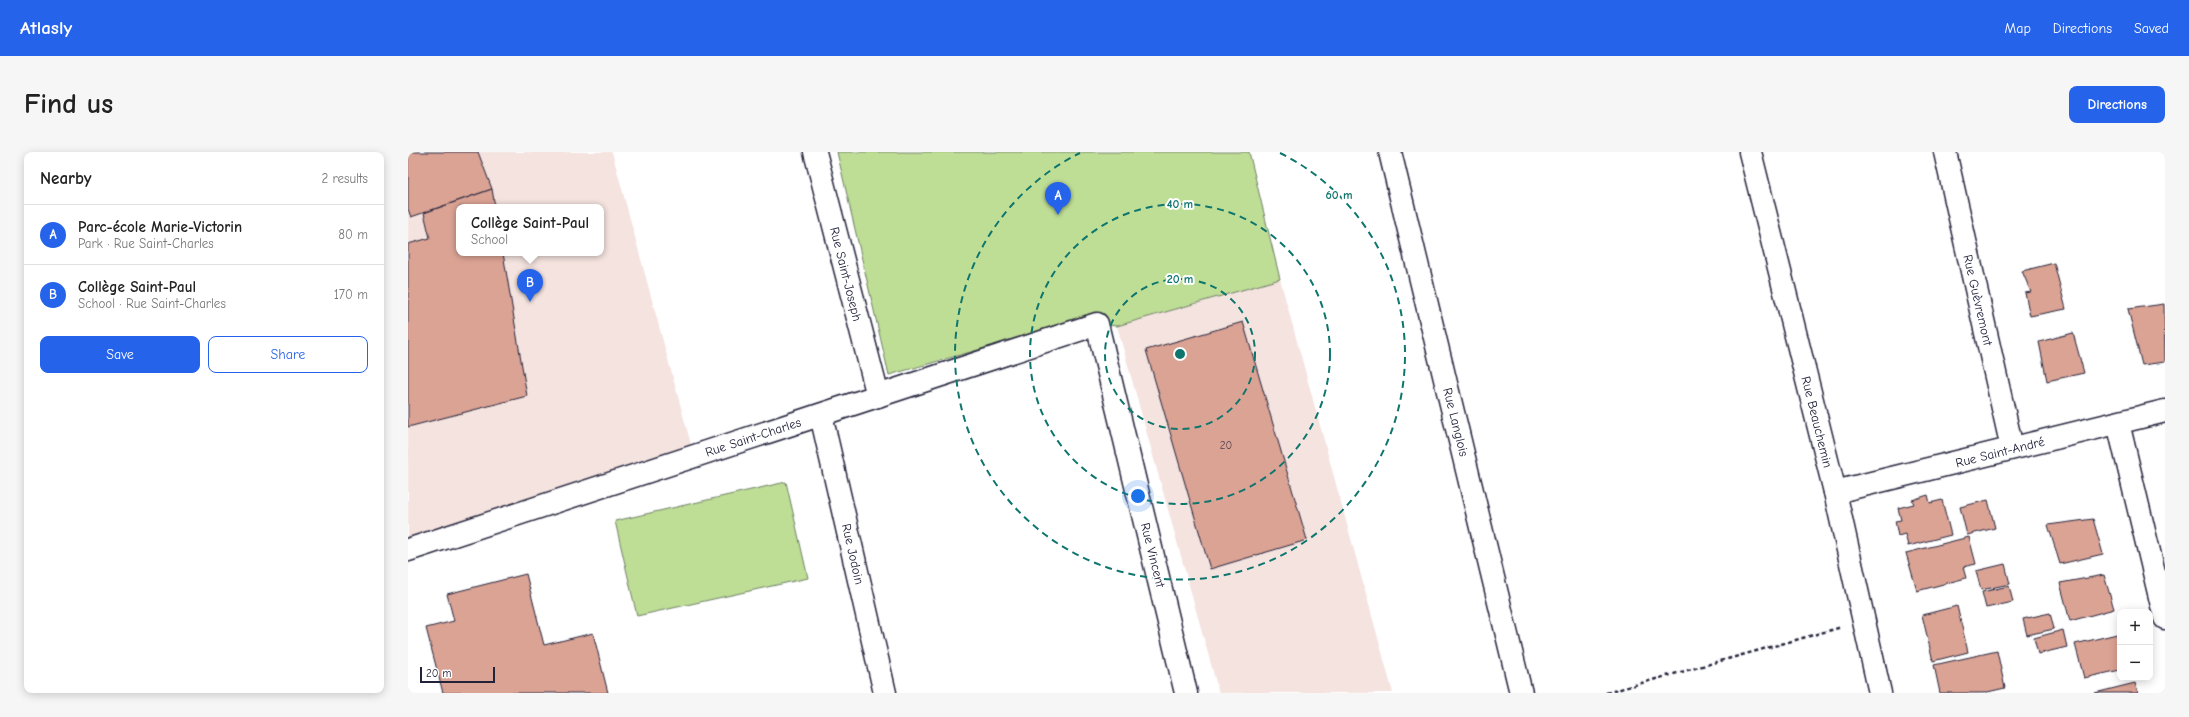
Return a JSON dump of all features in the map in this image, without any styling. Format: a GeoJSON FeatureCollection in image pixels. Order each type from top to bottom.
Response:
{"type":"FeatureCollection","features":[{"type":"Feature","properties":{"kind":"street","name":"Rue Saint-Joseph"},"geometry":{"type":"LineString","coordinates":[[815,152],[878,396]]}},
{"type":"Feature","properties":{"kind":"street","name":"Rue Langlois"},"geometry":{"type":"LineString","coordinates":[[1390,152],[1521,693]]}},
{"type":"Feature","properties":{"kind":"street","name":"Rue Beauchemin"},"geometry":{"type":"LineString","coordinates":[[1750,152],[1835,492],[1880,693]]}},
{"type":"Feature","properties":{"kind":"street","name":"Rue Guèvremont"},"geometry":{"type":"LineString","coordinates":[[1945,152],[2012,448]]}},
{"type":"Feature","properties":{"kind":"street","name":"Rue Saint-Charles"},"geometry":{"type":"LineString","coordinates":[[408,550],[1097,324]]}},
{"type":"Feature","properties":{"kind":"street","name":"Rue Vincent"},"geometry":{"type":"LineString","coordinates":[[1097,324],[1186,693]]}},
{"type":"Feature","properties":{"kind":"street","name":"Rue Saint-André"},"geometry":{"type":"LineString","coordinates":[[1835,492],[2165,411]]}},
{"type":"Feature","properties":{"kind":"street","name":"Rue Jodoin"},"geometry":{"type":"LineString","coordinates":[[821,415],[885,693]]}},
{"type":"Feature","properties":{"kind":"street"},"geometry":{"type":"LineString","coordinates":[[2118,423],[2165,618]]}},
{"type":"Feature","properties":{"kind":"path"},"geometry":{"type":"LineString","coordinates":[[1606,693],[1864,621]]}},
{"type":"Feature","properties":{"kind":"shaded area"},"geometry":{"type":"Polygon","coordinates":[[[408,152],[612,152],[693,452],[408,538],[408,152]]]}},
{"type":"Feature","properties":{"kind":"shaded area"},"geometry":{"type":"Polygon","coordinates":[[[1280,279],[1393,693],[1219,693],[1117,326],[1280,279]]]}},
{"type":"Feature","properties":{"kind":"green space"},"geometry":{"type":"Polygon","coordinates":[[[837,152],[1249,152],[1280,279],[1117,326],[1077,322],[889,375],[837,152]]]}},
{"type":"Feature","properties":{"kind":"green space"},"geometry":{"type":"Polygon","coordinates":[[[786,482],[808,578],[637,616],[615,521],[786,482]]]}},
{"type":"Feature","properties":{"kind":"building"},"geometry":{"type":"Polygon","coordinates":[[[408,152],[478,152],[492,189],[411,217],[408,209],[408,152]]]}},
{"type":"Feature","properties":{"kind":"building"},"geometry":{"type":"Polygon","coordinates":[[[492,189],[494,204],[456,204],[456,256],[504,256],[527,396],[408,427],[408,244],[430,238],[424,213],[492,189]]]}},
{"type":"Feature","properties":{"kind":"building"},"geometry":{"type":"Polygon","coordinates":[[[2054,263],[2066,309],[2030,316],[2025,293],[2031,292],[2022,271],[2054,263]]]}},
{"type":"Feature","properties":{"kind":"building"},"geometry":{"type":"Polygon","coordinates":[[[2164,304],[2165,362],[2142,365],[2128,309],[2164,304]]]}},
{"type":"Feature","properties":{"kind":"building"},"geometry":{"type":"Polygon","coordinates":[[[1243,322],[1307,540],[1210,569],[1146,350],[1243,322]]]}},
{"type":"Feature","properties":{"kind":"building"},"geometry":{"type":"Polygon","coordinates":[[[2073,333],[2084,373],[2047,381],[2039,342],[2073,333]]]}},
{"type":"Feature","properties":{"kind":"building"},"geometry":{"type":"Polygon","coordinates":[[[1928,495],[1930,503],[1942,500],[1951,535],[1908,546],[1905,534],[1898,536],[1895,521],[1901,520],[1898,508],[1914,504],[1912,500],[1928,495]]]}},
{"type":"Feature","properties":{"kind":"building"},"geometry":{"type":"Polygon","coordinates":[[[1988,500],[1995,528],[1967,535],[1960,507],[1988,500]]]}},
{"type":"Feature","properties":{"kind":"building"},"geometry":{"type":"Polygon","coordinates":[[[2093,519],[2103,554],[2060,564],[2048,525],[2093,519]]]}},
{"type":"Feature","properties":{"kind":"building"},"geometry":{"type":"Polygon","coordinates":[[[1969,537],[1976,564],[1963,567],[1966,578],[1917,591],[1906,553],[1969,537]]]}},
{"type":"Feature","properties":{"kind":"building"},"geometry":{"type":"Polygon","coordinates":[[[2005,564],[2010,584],[1981,590],[1976,571],[2005,564]]]}},
{"type":"Feature","properties":{"kind":"building"},"geometry":{"type":"Polygon","coordinates":[[[526,574],[544,645],[593,633],[608,693],[443,693],[426,628],[454,621],[447,594],[526,574]]]}},
{"type":"Feature","properties":{"kind":"building"},"geometry":{"type":"Polygon","coordinates":[[[2104,575],[2114,609],[2070,621],[2060,583],[2104,575]]]}},
{"type":"Feature","properties":{"kind":"building"},"geometry":{"type":"Polygon","coordinates":[[[2009,586],[2013,602],[1986,608],[1982,592],[2009,586]]]}},
{"type":"Feature","properties":{"kind":"building"},"geometry":{"type":"Polygon","coordinates":[[[1957,606],[1968,652],[1933,661],[1922,615],[1957,606]]]}},
{"type":"Feature","properties":{"kind":"building"},"geometry":{"type":"Polygon","coordinates":[[[2050,613],[2054,629],[2027,635],[2023,619],[2050,613]]]}},
{"type":"Feature","properties":{"kind":"building"},"geometry":{"type":"Polygon","coordinates":[[[2063,630],[2067,647],[2038,654],[2034,638],[2063,630]]]}},
{"type":"Feature","properties":{"kind":"building"},"geometry":{"type":"Polygon","coordinates":[[[2117,634],[2117,671],[2084,678],[2075,644],[2117,634]]]}},
{"type":"Feature","properties":{"kind":"building"},"geometry":{"type":"Polygon","coordinates":[[[1997,651],[2005,688],[1983,693],[1940,693],[1934,665],[1997,651]]]}},
{"type":"Feature","properties":{"kind":"building"},"geometry":{"type":"Polygon","coordinates":[[[2135,683],[2138,693],[2095,693],[2135,683]]]}},
{"type":"Feature","properties":{"kind":"place","name":"Parc-école Marie-Victorin"},"geometry":{"type":"Point","coordinates":[1058,215]}},
{"type":"Feature","properties":{"kind":"place","name":"Collège Saint-Paul"},"geometry":{"type":"Point","coordinates":[530,302]}}]}
